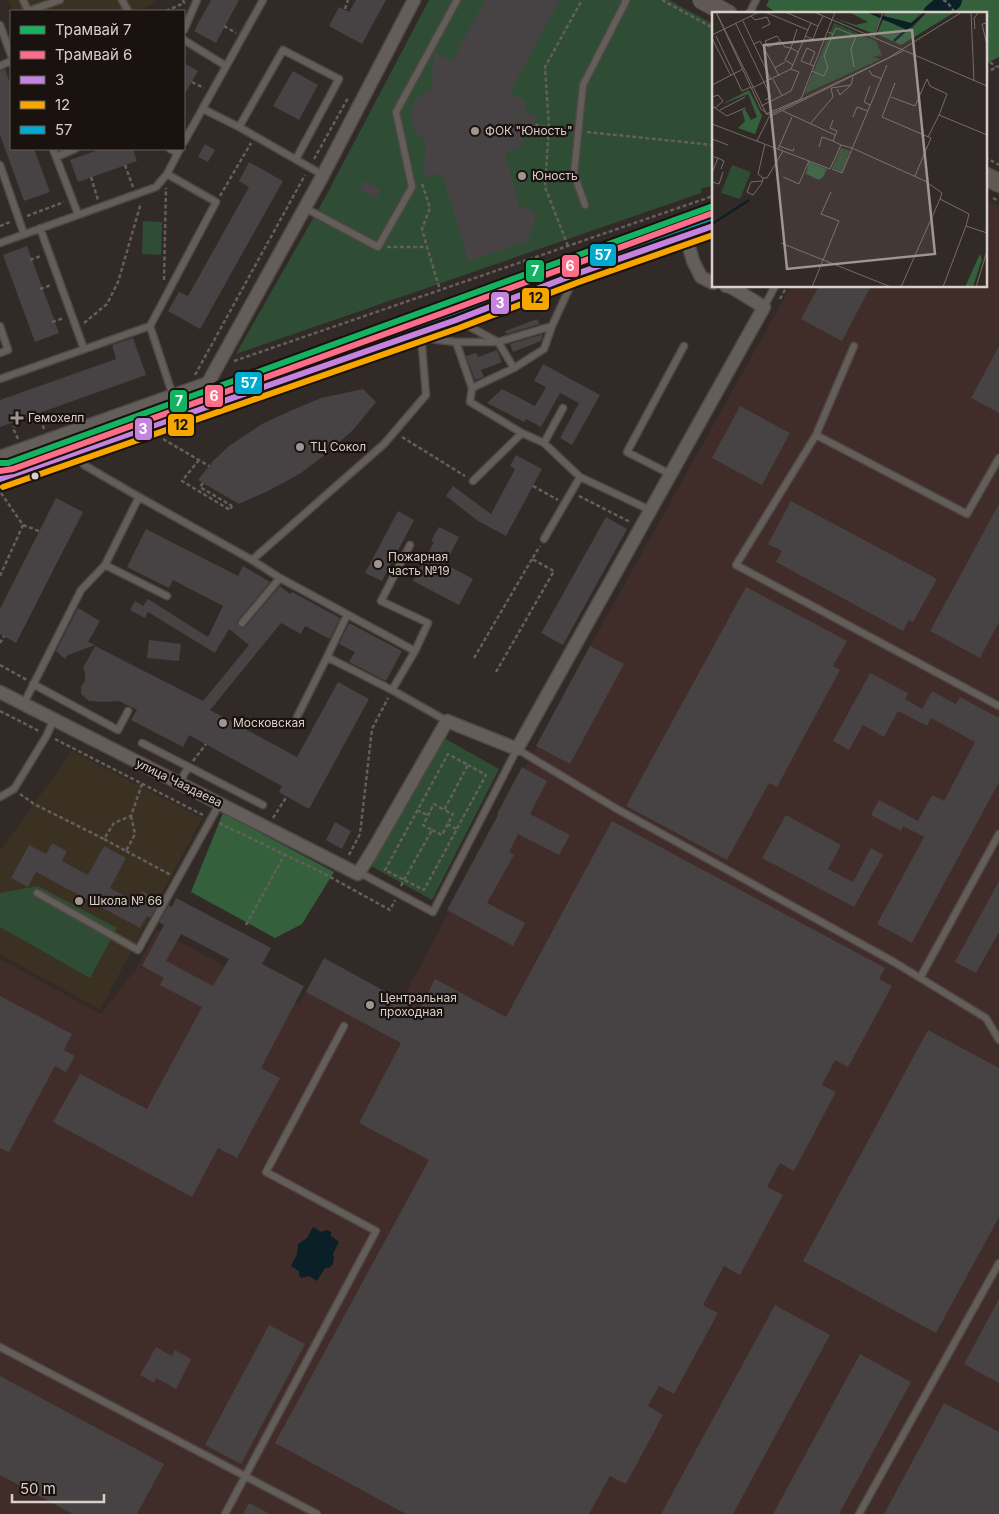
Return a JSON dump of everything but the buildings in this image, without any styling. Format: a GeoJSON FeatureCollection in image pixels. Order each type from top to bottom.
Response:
{"type":"FeatureCollection","features":[{"type":"Feature","properties":{"kind":"street"},"geometry":{"type":"LineString","coordinates":[[0,457],[208,383],[323,175],[414,0]]}},
{"type":"Feature","properties":{"kind":"street"},"geometry":{"type":"LineString","coordinates":[[702,0],[724,12]]}},
{"type":"Feature","properties":{"kind":"street"},"geometry":{"type":"LineString","coordinates":[[986,176],[999,183]]}},
{"type":"Feature","properties":{"kind":"street"},"geometry":{"type":"LineString","coordinates":[[1,486],[78,452],[456,320],[576,274],[712,226]]}},
{"type":"Feature","properties":{"kind":"street"},"geometry":{"type":"LineString","coordinates":[[686,236],[693,261],[701,277],[712,282]]}},
{"type":"Feature","properties":{"kind":"street"},"geometry":{"type":"LineString","coordinates":[[362,875],[373,850],[447,722],[517,749],[764,307],[733,288]]}},
{"type":"Feature","properties":{"kind":"street"},"geometry":{"type":"LineString","coordinates":[[208,383],[216,405]]}},
{"type":"Feature","properties":{"kind":"street","name":"улица Чаадаева"},"geometry":{"type":"LineString","coordinates":[[0,692],[362,875]]}},
{"type":"Feature","properties":{"kind":"lane"},"geometry":{"type":"LineString","coordinates":[[31,10],[60,0]]}},
{"type":"Feature","properties":{"kind":"lane"},"geometry":{"type":"LineString","coordinates":[[185,28],[198,0]]}},
{"type":"Feature","properties":{"kind":"lane"},"geometry":{"type":"LineString","coordinates":[[185,140],[264,0]]}},
{"type":"Feature","properties":{"kind":"lane"},"geometry":{"type":"LineString","coordinates":[[304,208],[378,247],[412,187],[396,112],[457,0]]}},
{"type":"Feature","properties":{"kind":"lane"},"geometry":{"type":"LineString","coordinates":[[585,205],[574,174],[583,85],[626,1],[624,0]]}},
{"type":"Feature","properties":{"kind":"lane"},"geometry":{"type":"LineString","coordinates":[[750,12],[756,0]]}},
{"type":"Feature","properties":{"kind":"lane"},"geometry":{"type":"LineString","coordinates":[[0,25],[10,52]]}},
{"type":"Feature","properties":{"kind":"lane"},"geometry":{"type":"LineString","coordinates":[[185,41],[226,66]]}},
{"type":"Feature","properties":{"kind":"lane"},"geometry":{"type":"LineString","coordinates":[[239,128],[284,50],[339,79],[296,159]]}},
{"type":"Feature","properties":{"kind":"lane"},"geometry":{"type":"LineString","coordinates":[[203,108],[323,175]]}},
{"type":"Feature","properties":{"kind":"lane"},"geometry":{"type":"LineString","coordinates":[[53,150],[78,214]]}},
{"type":"Feature","properties":{"kind":"lane"},"geometry":{"type":"LineString","coordinates":[[56,156],[72,150]]}},
{"type":"Feature","properties":{"kind":"lane"},"geometry":{"type":"LineString","coordinates":[[0,243],[156,188],[179,151]]}},
{"type":"Feature","properties":{"kind":"lane"},"geometry":{"type":"LineString","coordinates":[[0,165],[24,234]]}},
{"type":"Feature","properties":{"kind":"lane"},"geometry":{"type":"LineString","coordinates":[[0,379],[150,326],[216,202],[166,174]]}},
{"type":"Feature","properties":{"kind":"lane"},"geometry":{"type":"LineString","coordinates":[[40,228],[84,349]]}},
{"type":"Feature","properties":{"kind":"lane"},"geometry":{"type":"LineString","coordinates":[[472,388],[514,368],[544,349],[552,326],[576,274]]}},
{"type":"Feature","properties":{"kind":"lane"},"geometry":{"type":"LineString","coordinates":[[764,307],[775,288]]}},
{"type":"Feature","properties":{"kind":"lane"},"geometry":{"type":"LineString","coordinates":[[456,320],[498,342],[514,368]]}},
{"type":"Feature","properties":{"kind":"lane"},"geometry":{"type":"LineString","coordinates":[[0,326],[8,350],[0,353]]}},
{"type":"Feature","properties":{"kind":"lane"},"geometry":{"type":"LineString","coordinates":[[150,326],[172,396]]}},
{"type":"Feature","properties":{"kind":"lane"},"geometry":{"type":"LineString","coordinates":[[421,332],[431,339],[456,342],[498,342],[552,326]]}},
{"type":"Feature","properties":{"kind":"lane"},"geometry":{"type":"LineString","coordinates":[[252,560],[384,444],[426,394],[421,332]]}},
{"type":"Feature","properties":{"kind":"lane"},"geometry":{"type":"LineString","coordinates":[[456,342],[472,388],[470,402],[522,433],[544,443],[580,478],[650,510]]}},
{"type":"Feature","properties":{"kind":"lane"},"geometry":{"type":"LineString","coordinates":[[670,474],[627,452],[684,346]]}},
{"type":"Feature","properties":{"kind":"lane"},"geometry":{"type":"LineString","coordinates":[[854,346],[816,435],[736,565],[999,706]]}},
{"type":"Feature","properties":{"kind":"lane"},"geometry":{"type":"LineString","coordinates":[[544,443],[563,408]]}},
{"type":"Feature","properties":{"kind":"lane"},"geometry":{"type":"LineString","coordinates":[[473,481],[522,433]]}},
{"type":"Feature","properties":{"kind":"lane"},"geometry":{"type":"LineString","coordinates":[[816,435],[968,514],[999,458]]}},
{"type":"Feature","properties":{"kind":"lane"},"geometry":{"type":"LineString","coordinates":[[78,452],[84,465],[138,497],[252,560],[280,578],[414,651]]}},
{"type":"Feature","properties":{"kind":"lane"},"geometry":{"type":"LineString","coordinates":[[544,539],[580,478]]}},
{"type":"Feature","properties":{"kind":"lane"},"geometry":{"type":"LineString","coordinates":[[23,704],[81,590],[105,564],[138,497]]}},
{"type":"Feature","properties":{"kind":"lane"},"geometry":{"type":"LineString","coordinates":[[392,690],[428,623],[381,601],[410,545]]}},
{"type":"Feature","properties":{"kind":"lane"},"geometry":{"type":"LineString","coordinates":[[105,564],[167,596]]}},
{"type":"Feature","properties":{"kind":"lane"},"geometry":{"type":"LineString","coordinates":[[242,624],[280,578]]}},
{"type":"Feature","properties":{"kind":"lane"},"geometry":{"type":"LineString","coordinates":[[297,717],[347,615]]}},
{"type":"Feature","properties":{"kind":"lane"},"geometry":{"type":"LineString","coordinates":[[327,658],[392,690],[447,722]]}},
{"type":"Feature","properties":{"kind":"lane"},"geometry":{"type":"LineString","coordinates":[[33,684],[118,730],[128,711]]}},
{"type":"Feature","properties":{"kind":"lane"},"geometry":{"type":"LineString","coordinates":[[0,797],[14,789],[53,720]]}},
{"type":"Feature","properties":{"kind":"lane"},"geometry":{"type":"LineString","coordinates":[[142,743],[263,805]]}},
{"type":"Feature","properties":{"kind":"lane"},"geometry":{"type":"LineString","coordinates":[[362,875],[433,912],[517,749],[617,809],[920,978],[986,1018],[999,1040]]}},
{"type":"Feature","properties":{"kind":"lane"},"geometry":{"type":"LineString","coordinates":[[181,783],[189,766]]}},
{"type":"Feature","properties":{"kind":"lane"},"geometry":{"type":"LineString","coordinates":[[36,893],[138,950],[220,803]]}},
{"type":"Feature","properties":{"kind":"lane"},"geometry":{"type":"LineString","coordinates":[[920,978],[999,834]]}},
{"type":"Feature","properties":{"kind":"lane"},"geometry":{"type":"LineString","coordinates":[[225,1514],[376,1231],[266,1172],[344,1026]]}},
{"type":"Feature","properties":{"kind":"lane"},"geometry":{"type":"LineString","coordinates":[[859,1514],[999,1263]]}},
{"type":"Feature","properties":{"kind":"lane"},"geometry":{"type":"LineString","coordinates":[[0,1347],[317,1514]]}},
{"type":"Feature","properties":{"kind":"path"},"geometry":{"type":"LineString","coordinates":[[168,10],[184,3],[183,0]]}},
{"type":"Feature","properties":{"kind":"path"},"geometry":{"type":"LineString","coordinates":[[345,10],[348,0]]}},
{"type":"Feature","properties":{"kind":"path"},"geometry":{"type":"LineString","coordinates":[[568,246],[545,187],[549,127],[545,67],[582,0]]}},
{"type":"Feature","properties":{"kind":"path"},"geometry":{"type":"LineString","coordinates":[[662,0],[712,27]]}},
{"type":"Feature","properties":{"kind":"path"},"geometry":{"type":"LineString","coordinates":[[943,0],[948,2],[955,12]]}},
{"type":"Feature","properties":{"kind":"path"},"geometry":{"type":"LineString","coordinates":[[986,59],[998,67]]}},
{"type":"Feature","properties":{"kind":"path"},"geometry":{"type":"LineString","coordinates":[[986,73],[998,67]]}},
{"type":"Feature","properties":{"kind":"path"},"geometry":{"type":"LineString","coordinates":[[192,82],[212,92]]}},
{"type":"Feature","properties":{"kind":"path"},"geometry":{"type":"LineString","coordinates":[[195,375],[349,95]]}},
{"type":"Feature","properties":{"kind":"path"},"geometry":{"type":"LineString","coordinates":[[535,125],[712,145]]}},
{"type":"Feature","properties":{"kind":"path"},"geometry":{"type":"LineString","coordinates":[[216,202],[255,136]]}},
{"type":"Feature","properties":{"kind":"path"},"geometry":{"type":"LineString","coordinates":[[986,158],[999,165]]}},
{"type":"Feature","properties":{"kind":"path"},"geometry":{"type":"LineString","coordinates":[[126,165],[136,194]]}},
{"type":"Feature","properties":{"kind":"path"},"geometry":{"type":"LineString","coordinates":[[163,301],[166,174]]}},
{"type":"Feature","properties":{"kind":"path"},"geometry":{"type":"LineString","coordinates":[[91,177],[101,206]]}},
{"type":"Feature","properties":{"kind":"path"},"geometry":{"type":"LineString","coordinates":[[421,182],[430,208],[422,229],[440,290]]}},
{"type":"Feature","properties":{"kind":"path"},"geometry":{"type":"LineString","coordinates":[[77,328],[107,304],[114,290],[144,192]]}},
{"type":"Feature","properties":{"kind":"path"},"geometry":{"type":"LineString","coordinates":[[217,366],[712,196]]}},
{"type":"Feature","properties":{"kind":"path"},"geometry":{"type":"LineString","coordinates":[[0,226],[72,199]]}},
{"type":"Feature","properties":{"kind":"path"},"geometry":{"type":"LineString","coordinates":[[378,247],[427,247]]}},
{"type":"Feature","properties":{"kind":"path"},"geometry":{"type":"LineString","coordinates":[[39,413],[45,430]]}},
{"type":"Feature","properties":{"kind":"path"},"geometry":{"type":"LineString","coordinates":[[18,420],[13,428],[18,440]]}},
{"type":"Feature","properties":{"kind":"path"},"geometry":{"type":"LineString","coordinates":[[393,432],[473,481]]}},
{"type":"Feature","properties":{"kind":"path"},"geometry":{"type":"LineString","coordinates":[[162,438],[208,466]]}},
{"type":"Feature","properties":{"kind":"path"},"geometry":{"type":"LineString","coordinates":[[199,460],[182,482],[230,510],[232,506],[200,488],[203,483]]}},
{"type":"Feature","properties":{"kind":"path"},"geometry":{"type":"LineString","coordinates":[[1,486],[23,525],[39,531]]}},
{"type":"Feature","properties":{"kind":"path"},"geometry":{"type":"LineString","coordinates":[[533,486],[565,503]]}},
{"type":"Feature","properties":{"kind":"path"},"geometry":{"type":"LineString","coordinates":[[572,492],[641,527]]}},
{"type":"Feature","properties":{"kind":"path"},"geometry":{"type":"LineString","coordinates":[[0,576],[23,525]]}},
{"type":"Feature","properties":{"kind":"path"},"geometry":{"type":"LineString","coordinates":[[474,658],[544,539]]}},
{"type":"Feature","properties":{"kind":"path"},"geometry":{"type":"LineString","coordinates":[[496,672],[554,571],[532,559]]}},
{"type":"Feature","properties":{"kind":"path"},"geometry":{"type":"LineString","coordinates":[[0,643],[4,636]]}},
{"type":"Feature","properties":{"kind":"path"},"geometry":{"type":"LineString","coordinates":[[0,665],[33,684]]}},
{"type":"Feature","properties":{"kind":"path"},"geometry":{"type":"LineString","coordinates":[[347,858],[360,834],[372,729],[392,690]]}},
{"type":"Feature","properties":{"kind":"path"},"geometry":{"type":"LineString","coordinates":[[189,766],[206,744]]}},
{"type":"Feature","properties":{"kind":"path"},"geometry":{"type":"LineString","coordinates":[[448,754],[468,765],[486,775],[424,890],[385,870],[448,754]]}},
{"type":"Feature","properties":{"kind":"path"},"geometry":{"type":"LineString","coordinates":[[444,810],[468,765]]}},
{"type":"Feature","properties":{"kind":"path"},"geometry":{"type":"LineString","coordinates":[[126,851],[135,834],[131,816],[142,784]]}},
{"type":"Feature","properties":{"kind":"path"},"geometry":{"type":"LineString","coordinates":[[14,789],[34,804],[178,879]]}},
{"type":"Feature","properties":{"kind":"path"},"geometry":{"type":"LineString","coordinates":[[272,820],[287,796]]}},
{"type":"Feature","properties":{"kind":"path"},"geometry":{"type":"LineString","coordinates":[[434,804],[453,814],[442,835],[422,825],[428,815],[434,804]]}},
{"type":"Feature","properties":{"kind":"path"},"geometry":{"type":"LineString","coordinates":[[418,810],[428,815]]}},
{"type":"Feature","properties":{"kind":"path"},"geometry":{"type":"LineString","coordinates":[[104,839],[114,823],[131,816]]}},
{"type":"Feature","properties":{"kind":"path"},"geometry":{"type":"LineString","coordinates":[[447,824],[456,829]]}},
{"type":"Feature","properties":{"kind":"path"},"geometry":{"type":"LineString","coordinates":[[404,880],[432,830]]}},
{"type":"Feature","properties":{"kind":"path"},"geometry":{"type":"LineString","coordinates":[[246,925],[285,854]]}},
{"type":"Feature","properties":{"kind":"shaded area"},"geometry":{"type":"Polygon","coordinates":[[[8,0],[155,0],[151,5],[138,10],[13,10],[8,0]]]}},
{"type":"Feature","properties":{"kind":"shaded area"},"geometry":{"type":"Polygon","coordinates":[[[986,200],[999,206],[999,1514],[0,1514],[0,959],[101,1014],[136,969],[157,930],[299,1005],[324,958],[402,1000],[449,912],[447,910],[497,814],[522,767],[525,768],[590,646],[790,288],[986,288],[986,200]]]}},
{"type":"Feature","properties":{"kind":"shaded area","name":"Школа № 66"},"geometry":{"type":"Polygon","coordinates":[[[72,751],[202,818],[100,1010],[0,954],[0,851],[72,751]]]}},
{"type":"Feature","properties":{"kind":"green space","name":"Юность"},"geometry":{"type":"Polygon","coordinates":[[[429,0],[669,0],[712,23],[712,186],[702,188],[701,193],[236,354],[328,192],[429,0]]]}},
{"type":"Feature","properties":{"kind":"green space"},"geometry":{"type":"Polygon","coordinates":[[[769,0],[999,0],[999,57],[986,64],[986,12],[776,12],[766,6],[769,0]]]}},
{"type":"Feature","properties":{"kind":"green space"},"geometry":{"type":"Polygon","coordinates":[[[143,221],[162,222],[161,255],[142,254],[143,221]]]}},
{"type":"Feature","properties":{"kind":"green space"},"geometry":{"type":"Polygon","coordinates":[[[444,738],[499,769],[432,900],[371,866],[444,738]]]}},
{"type":"Feature","properties":{"kind":"green space"},"geometry":{"type":"Polygon","coordinates":[[[223,813],[334,872],[302,924],[275,938],[191,892],[223,813]]]}},
{"type":"Feature","properties":{"kind":"green space"},"geometry":{"type":"Polygon","coordinates":[[[38,886],[117,928],[90,978],[0,927],[0,893],[38,886]]]}},
{"type":"Feature","properties":{"kind":"water"},"geometry":{"type":"Polygon","coordinates":[[[313,1227],[321,1232],[327,1230],[331,1232],[331,1236],[339,1242],[333,1254],[333,1264],[329,1268],[325,1268],[317,1281],[309,1276],[301,1278],[299,1271],[291,1266],[297,1254],[298,1244],[307,1238],[313,1227]]]}},
{"type":"Feature","properties":{"kind":"waterway"},"geometry":{"type":"LineString","coordinates":[[936,12],[951,0]]}},
{"type":"Feature","properties":{"kind":"tram line","name":"7"},"geometry":{"type":"LineString","coordinates":[[0,463],[8,463],[712,206]]}},
{"type":"Feature","properties":{"kind":"tram line","name":"6"},"geometry":{"type":"LineString","coordinates":[[0,471],[13,469],[712,213]]}},
{"type":"Feature","properties":{"kind":"transit line","name":"57"},"geometry":{"type":"LineString","coordinates":[[0,470],[453,312],[573,266],[710,218]]}},
{"type":"Feature","properties":{"kind":"transit line","name":"3"},"geometry":{"type":"LineString","coordinates":[[0,479],[456,320],[576,274],[712,226]]}},
{"type":"Feature","properties":{"kind":"transit line","name":"12"},"geometry":{"type":"LineString","coordinates":[[3,487],[459,328],[579,282],[712,235]]}},
{"type":"Feature","properties":{"kind":"place","name":"ФОК \"Юность\""},"geometry":{"type":"Point","coordinates":[475,131]}},
{"type":"Feature","properties":{"kind":"place","name":"Юность"},"geometry":{"type":"Point","coordinates":[522,176]}},
{"type":"Feature","properties":{"kind":"place","name":"Гемохелп"},"geometry":{"type":"Point","coordinates":[17,418]}},
{"type":"Feature","properties":{"kind":"place","name":"ТЦ Сокол"},"geometry":{"type":"Point","coordinates":[300,447]}},
{"type":"Feature","properties":{"kind":"place","name":"Пожарная часть №19"},"geometry":{"type":"Point","coordinates":[378,564]}},
{"type":"Feature","properties":{"kind":"place","name":"Московская"},"geometry":{"type":"Point","coordinates":[223,723]}},
{"type":"Feature","properties":{"kind":"place","name":"Школа № 66"},"geometry":{"type":"Point","coordinates":[79,901]}},
{"type":"Feature","properties":{"kind":"place","name":"Центральная проходная"},"geometry":{"type":"Point","coordinates":[370,1005]}}]}
